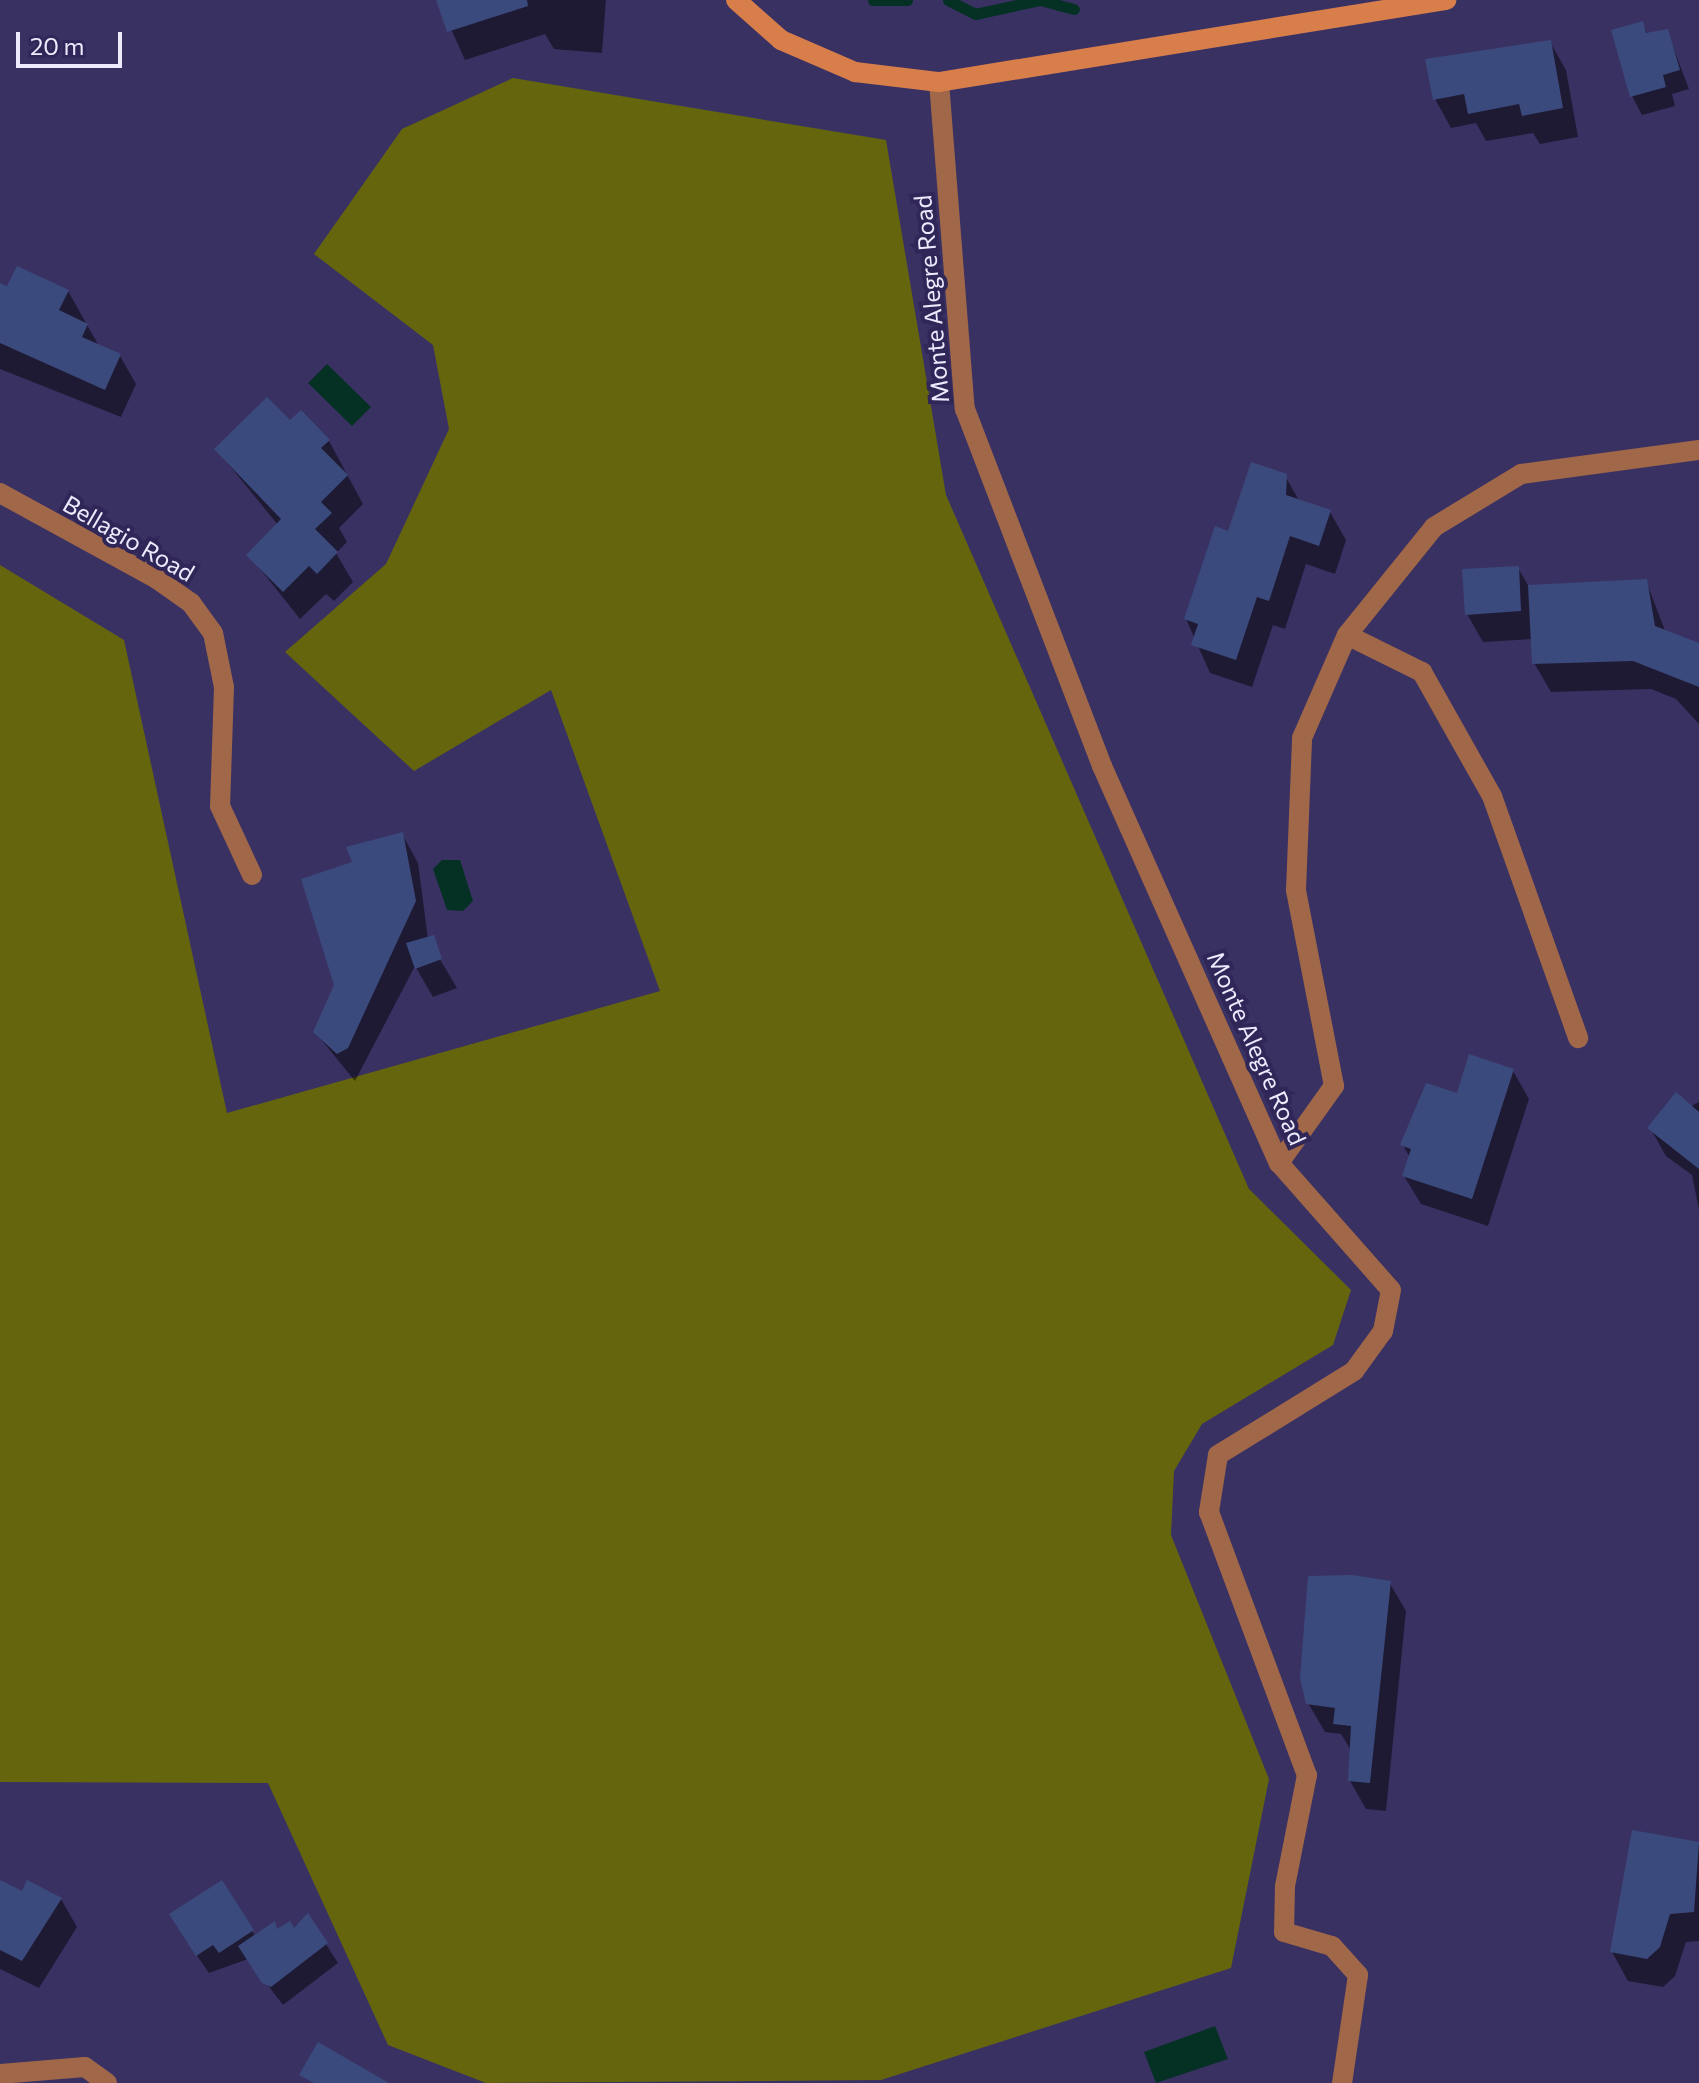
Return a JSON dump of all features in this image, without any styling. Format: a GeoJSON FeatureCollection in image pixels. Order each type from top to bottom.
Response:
{"type":"FeatureCollection","features":[{"type":"Feature","properties":{"kind":"street"},"geometry":{"type":"LineString","coordinates":[[736,0],[781,40],[855,72],[939,82],[1446,0]]}},
{"type":"Feature","properties":{"kind":"street","name":"Monte Alegre Road"},"geometry":{"type":"LineString","coordinates":[[939,82],[965,409],[1102,766],[1279,1163],[1391,1290],[1383,1331],[1354,1371],[1218,1455],[1209,1512],[1307,1775],[1285,1886],[1284,1932],[1332,1946],[1358,1975],[1342,2083]]}},
{"type":"Feature","properties":{"kind":"street"},"geometry":{"type":"LineString","coordinates":[[1279,1163],[1334,1086],[1296,890],[1302,738],[1347,635],[1434,527],[1521,474],[1699,450]]}},
{"type":"Feature","properties":{"kind":"street","name":"Bellagio Road"},"geometry":{"type":"LineString","coordinates":[[0,493],[157,579],[191,603],[213,633],[224,687],[220,806],[252,875]]}},
{"type":"Feature","properties":{"kind":"street"},"geometry":{"type":"LineString","coordinates":[[1347,635],[1422,672],[1492,796],[1578,1038]]}},
{"type":"Feature","properties":{"kind":"street"},"geometry":{"type":"LineString","coordinates":[[0,2074],[85,2067],[107,2083]]}},
{"type":"Feature","properties":{"kind":"shaded area"},"geometry":{"type":"Polygon","coordinates":[[[513,78],[886,140],[946,495],[1249,1189],[1351,1290],[1333,1345],[1202,1424],[1174,1471],[1171,1535],[1269,1779],[1231,1968],[881,2080],[486,2083],[388,2045],[268,1783],[0,1782],[0,565],[124,640],[227,1113],[660,991],[551,690],[414,771],[285,652],[386,564],[449,429],[433,345],[314,254],[402,129],[513,78]]]}},
{"type":"Feature","properties":{"kind":"shaded area"},"geometry":{"type":"Polygon","coordinates":[[[327,364],[371,407],[352,426],[308,383],[327,364]]]}},
{"type":"Feature","properties":{"kind":"shaded area"},"geometry":{"type":"Polygon","coordinates":[[[442,860],[460,860],[473,901],[463,911],[447,910],[433,869],[442,860]]]}},
{"type":"Feature","properties":{"kind":"shaded area"},"geometry":{"type":"Polygon","coordinates":[[[1215,2026],[1228,2059],[1156,2083],[1144,2052],[1215,2026]]]}},
{"type":"Feature","properties":{"kind":"building"},"geometry":{"type":"Polygon","coordinates":[[[436,0],[527,0],[528,6],[447,32],[436,0]]]}},
{"type":"Feature","properties":{"kind":"building"},"geometry":{"type":"Polygon","coordinates":[[[1643,21],[1646,33],[1668,29],[1680,70],[1663,75],[1666,87],[1630,97],[1611,30],[1643,21]]]}},
{"type":"Feature","properties":{"kind":"building"},"geometry":{"type":"Polygon","coordinates":[[[1551,40],[1563,108],[1522,116],[1519,104],[1468,114],[1464,94],[1433,100],[1425,59],[1551,40]]]}},
{"type":"Feature","properties":{"kind":"building"},"geometry":{"type":"Polygon","coordinates":[[[17,266],[69,290],[59,310],[88,324],[82,337],[121,354],[105,390],[0,343],[0,283],[7,286],[17,266]]]}},
{"type":"Feature","properties":{"kind":"building"},"geometry":{"type":"Polygon","coordinates":[[[267,397],[290,420],[301,410],[330,440],[321,448],[348,475],[321,502],[332,513],[315,529],[338,552],[317,574],[309,566],[283,592],[246,555],[281,519],[214,449],[267,397]]]}},
{"type":"Feature","properties":{"kind":"building"},"geometry":{"type":"Polygon","coordinates":[[[1251,462],[1287,474],[1286,495],[1331,510],[1319,546],[1290,536],[1269,601],[1257,597],[1236,660],[1191,645],[1198,624],[1184,619],[1215,526],[1228,531],[1251,462]]]}},
{"type":"Feature","properties":{"kind":"building"},"geometry":{"type":"Polygon","coordinates":[[[1519,566],[1521,611],[1465,615],[1462,569],[1519,566]]]}},
{"type":"Feature","properties":{"kind":"building"},"geometry":{"type":"Polygon","coordinates":[[[1647,579],[1655,626],[1699,643],[1699,687],[1633,661],[1532,664],[1528,585],[1647,579]]]}},
{"type":"Feature","properties":{"kind":"building"},"geometry":{"type":"Polygon","coordinates":[[[403,832],[416,901],[348,1048],[337,1054],[313,1032],[334,985],[301,879],[352,862],[346,847],[403,832]]]}},
{"type":"Feature","properties":{"kind":"building"},"geometry":{"type":"Polygon","coordinates":[[[434,935],[442,959],[415,969],[406,943],[434,935]]]}},
{"type":"Feature","properties":{"kind":"building"},"geometry":{"type":"Polygon","coordinates":[[[1469,1054],[1514,1069],[1472,1199],[1402,1176],[1411,1149],[1400,1145],[1426,1083],[1457,1093],[1469,1054]]]}},
{"type":"Feature","properties":{"kind":"building"},"geometry":{"type":"Polygon","coordinates":[[[1676,1092],[1699,1112],[1699,1169],[1647,1128],[1676,1092]]]}},
{"type":"Feature","properties":{"kind":"building"},"geometry":{"type":"Polygon","coordinates":[[[1352,1575],[1391,1581],[1370,1783],[1348,1781],[1351,1726],[1333,1724],[1335,1708],[1306,1704],[1300,1678],[1308,1576],[1352,1575]]]}},
{"type":"Feature","properties":{"kind":"building"},"geometry":{"type":"Polygon","coordinates":[[[1632,1830],[1699,1842],[1694,1912],[1670,1914],[1660,1947],[1647,1959],[1610,1952],[1632,1830]]]}},
{"type":"Feature","properties":{"kind":"building"},"geometry":{"type":"Polygon","coordinates":[[[0,1880],[22,1891],[27,1880],[62,1898],[22,1961],[0,1950],[0,1880]]]}},
{"type":"Feature","properties":{"kind":"building"},"geometry":{"type":"Polygon","coordinates":[[[222,1880],[254,1930],[219,1953],[213,1945],[196,1956],[169,1914],[222,1880]]]}},
{"type":"Feature","properties":{"kind":"building"},"geometry":{"type":"Polygon","coordinates":[[[308,1913],[328,1943],[271,1987],[262,1983],[238,1946],[275,1921],[277,1929],[290,1921],[294,1928],[308,1913]]]}},
{"type":"Feature","properties":{"kind":"building"},"geometry":{"type":"Polygon","coordinates":[[[318,2042],[389,2083],[314,2083],[299,2075],[318,2042]]]}},
{"type":"Feature","properties":{"kind":"waterway"},"geometry":{"type":"LineString","coordinates":[[873,0],[907,0]]}},
{"type":"Feature","properties":{"kind":"waterway"},"geometry":{"type":"LineString","coordinates":[[948,0],[975,14],[1040,0],[1074,9]]}}]}
